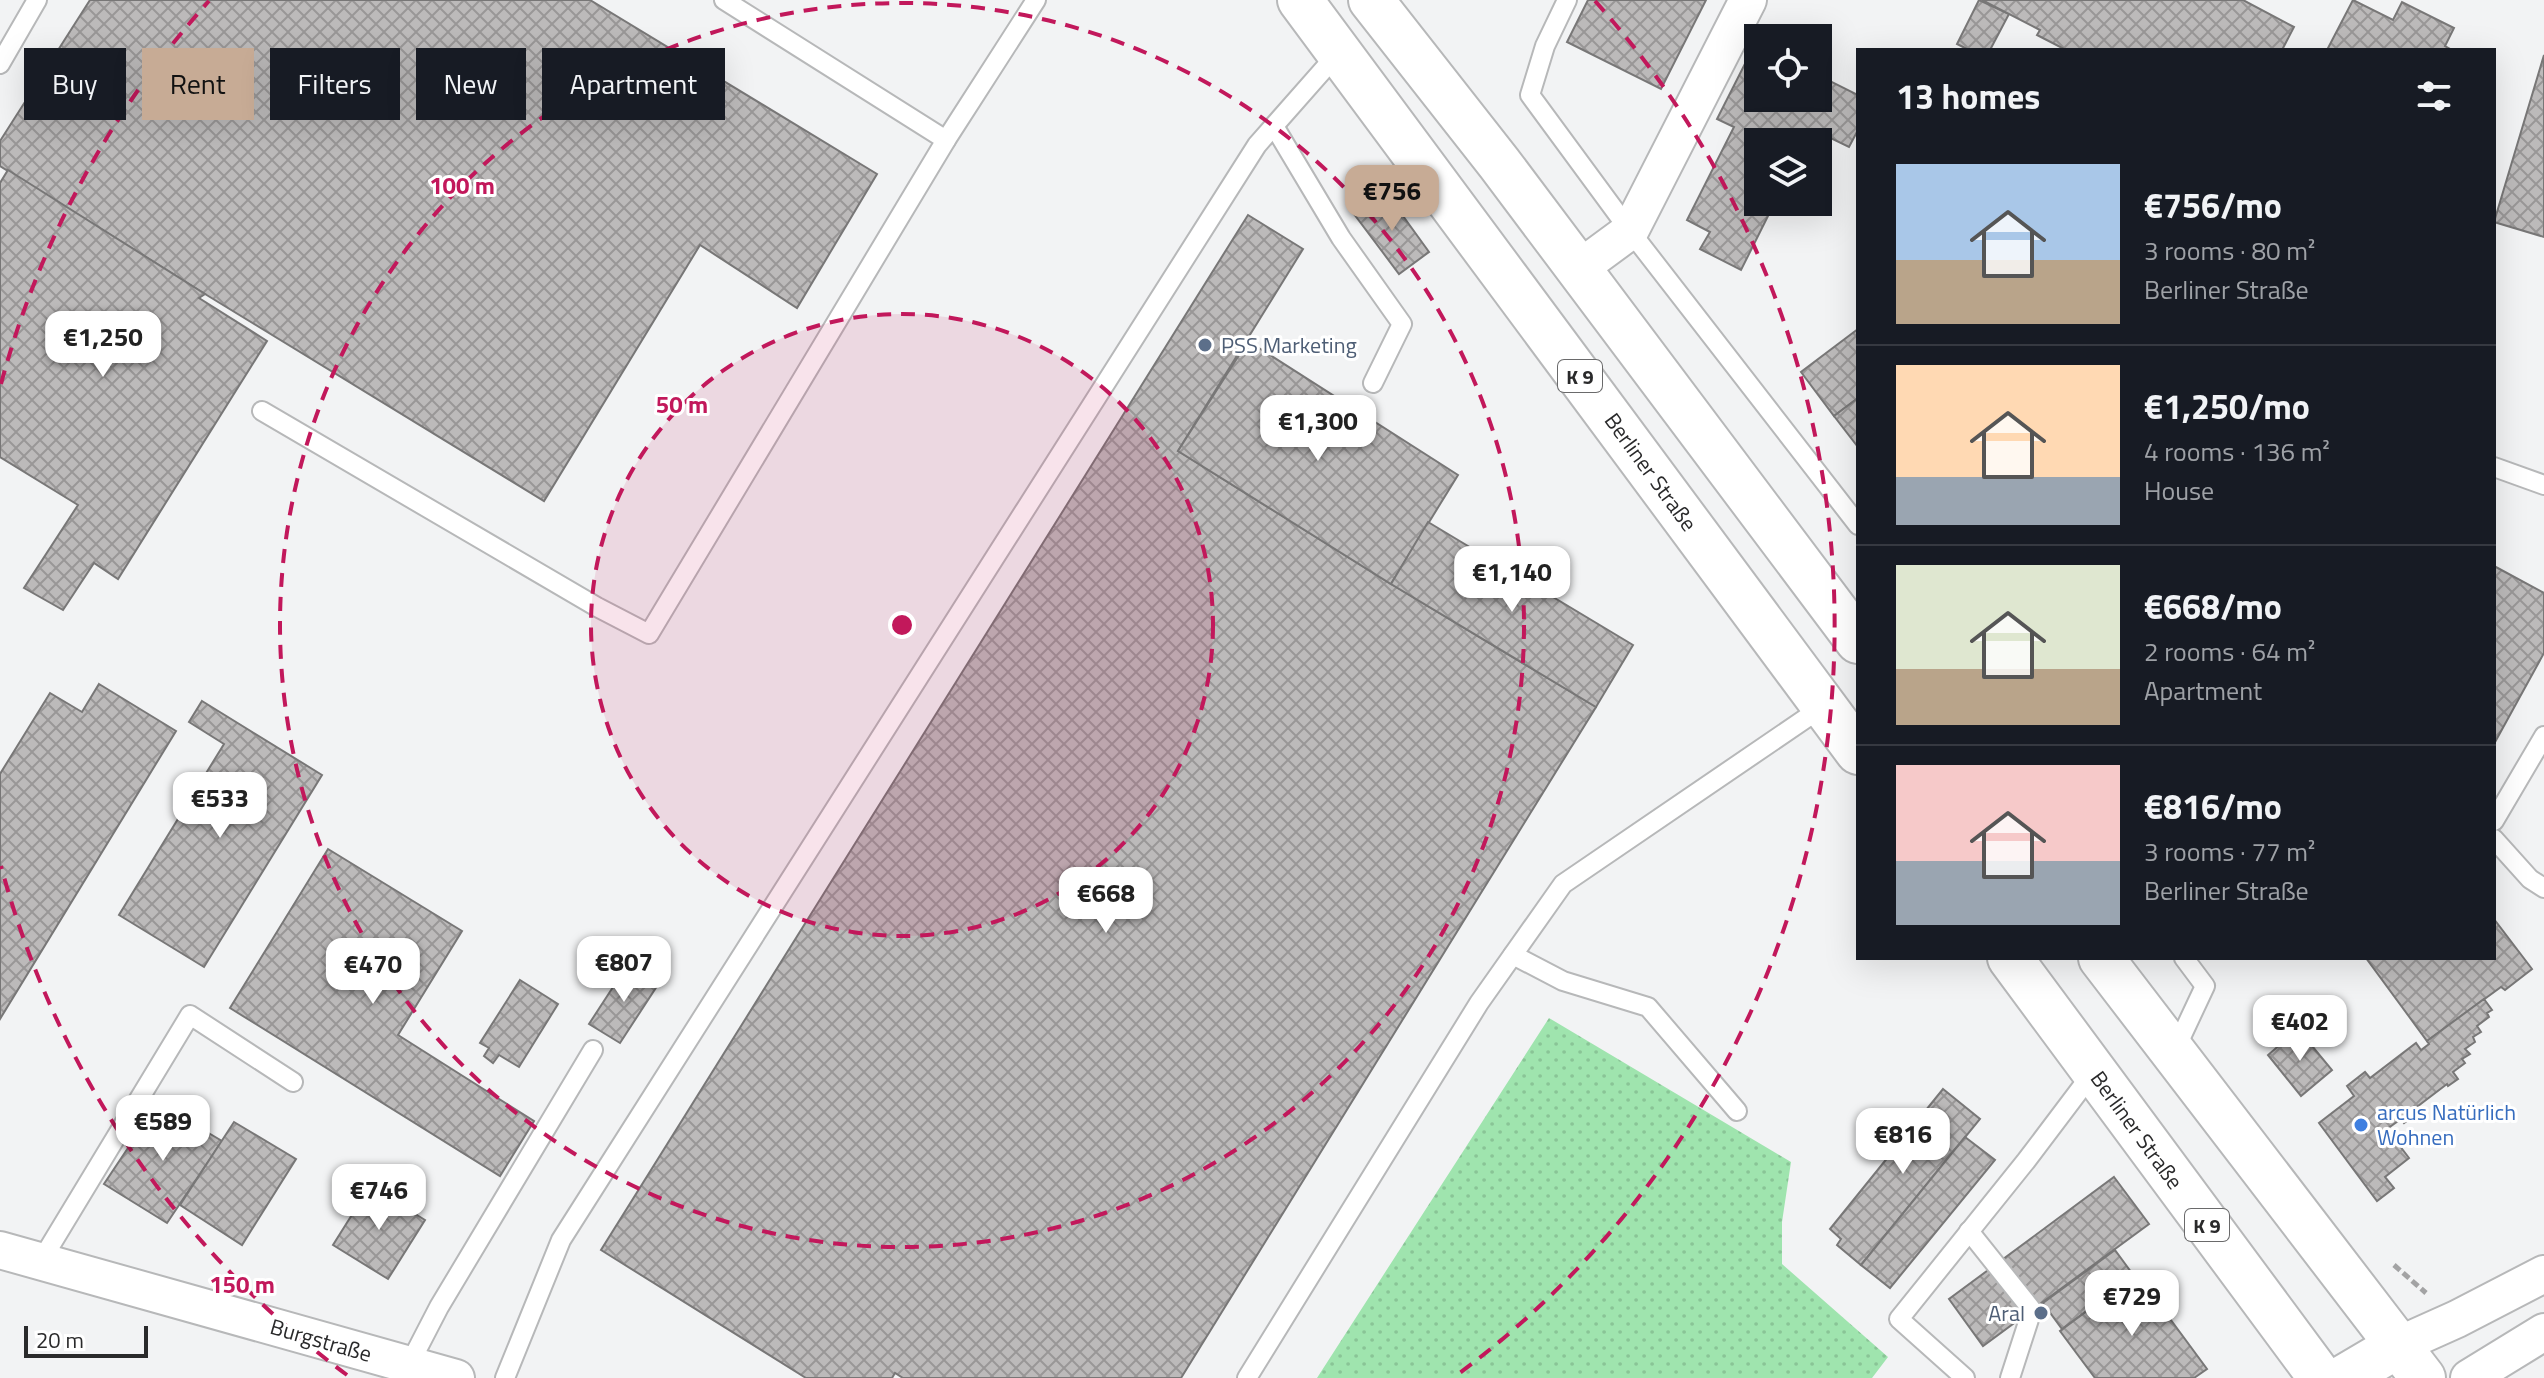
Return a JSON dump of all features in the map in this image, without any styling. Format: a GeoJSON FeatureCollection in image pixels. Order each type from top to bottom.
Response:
{"type":"FeatureCollection","features":[{"type":"Feature","properties":{"kind":"main road","name":"Berliner Straße"},"geometry":{"type":"LineString","coordinates":[[1300,0],[1856,749]]}},
{"type":"Feature","properties":{"kind":"main road"},"geometry":{"type":"LineString","coordinates":[[1371,0],[1499,163],[1856,638]]}},
{"type":"Feature","properties":{"kind":"main road","name":"Berliner Straße"},"geometry":{"type":"LineString","coordinates":[[2011,960],[2321,1378]]}},
{"type":"Feature","properties":{"kind":"main road"},"geometry":{"type":"LineString","coordinates":[[2103,960],[2347,1282],[2411,1361],[2343,1378]]}},
{"type":"Feature","properties":{"kind":"street"},"geometry":{"type":"LineString","coordinates":[[1577,270],[1630,231],[1748,0]]}},
{"type":"Feature","properties":{"kind":"street","name":"Burgstraße"},"geometry":{"type":"LineString","coordinates":[[0,1250],[456,1378]]}},
{"type":"Feature","properties":{"kind":"street"},"geometry":{"type":"LineString","coordinates":[[2411,1361],[2471,1313],[2544,1274]]}},
{"type":"Feature","properties":{"kind":"street"},"geometry":{"type":"LineString","coordinates":[[2469,1378],[2544,1332]]}},
{"type":"Feature","properties":{"kind":"lane"},"geometry":{"type":"LineString","coordinates":[[0,64],[37,0]]}},
{"type":"Feature","properties":{"kind":"lane"},"geometry":{"type":"LineString","coordinates":[[724,0],[946,140]]}},
{"type":"Feature","properties":{"kind":"lane"},"geometry":{"type":"LineString","coordinates":[[262,411],[597,607],[649,634],[946,140],[1036,0]]}},
{"type":"Feature","properties":{"kind":"lane"},"geometry":{"type":"LineString","coordinates":[[1567,0],[1545,46],[1530,95],[1630,231],[1856,522]]}},
{"type":"Feature","properties":{"kind":"lane"},"geometry":{"type":"LineString","coordinates":[[505,1378],[561,1240],[1257,145],[1339,52]]}},
{"type":"Feature","properties":{"kind":"lane"},"geometry":{"type":"LineString","coordinates":[[1274,126],[1341,238],[1402,324],[1373,383]]}},
{"type":"Feature","properties":{"kind":"lane"},"geometry":{"type":"LineString","coordinates":[[2496,468],[2544,485]]}},
{"type":"Feature","properties":{"kind":"lane"},"geometry":{"type":"LineString","coordinates":[[1247,1378],[1479,1003],[1563,884],[1824,706]]}},
{"type":"Feature","properties":{"kind":"lane"},"geometry":{"type":"LineString","coordinates":[[2496,818],[2544,736]]}},
{"type":"Feature","properties":{"kind":"lane"},"geometry":{"type":"LineString","coordinates":[[2496,841],[2530,879],[2544,888]]}},
{"type":"Feature","properties":{"kind":"lane"},"geometry":{"type":"LineString","coordinates":[[1513,955],[1563,981],[1648,1007],[1737,1111]]}},
{"type":"Feature","properties":{"kind":"lane"},"geometry":{"type":"LineString","coordinates":[[2174,1053],[2205,986],[2186,960]]}},
{"type":"Feature","properties":{"kind":"lane"},"geometry":{"type":"LineString","coordinates":[[41,1261],[190,1015],[293,1082]]}},
{"type":"Feature","properties":{"kind":"lane"},"geometry":{"type":"LineString","coordinates":[[409,1365],[439,1307],[593,1050]]}},
{"type":"Feature","properties":{"kind":"lane"},"geometry":{"type":"LineString","coordinates":[[1965,1378],[1899,1319],[2094,1071]]}},
{"type":"Feature","properties":{"kind":"lane"},"geometry":{"type":"LineString","coordinates":[[1969,1231],[2032,1310],[2010,1378]]}},
{"type":"Feature","properties":{"kind":"green space"},"geometry":{"type":"Polygon","coordinates":[[[1549,1018],[1791,1162],[1782,1222],[1782,1264],[1888,1357],[1872,1378],[1317,1378],[1549,1018]]]}},
{"type":"Feature","properties":{"kind":"building"},"geometry":{"type":"Polygon","coordinates":[[[90,0],[590,0],[669,48],[542,48],[542,120],[725,120],[725,82],[877,174],[797,308],[700,245],[544,501],[0,166],[0,141],[24,103],[24,120],[126,120],[126,48],[59,48],[90,0]]]}},
{"type":"Feature","properties":{"kind":"building"},"geometry":{"type":"Polygon","coordinates":[[[1588,0],[1706,0],[1661,89],[1567,42],[1588,0]]]}},
{"type":"Feature","properties":{"kind":"building"},"geometry":{"type":"Polygon","coordinates":[[[1979,0],[2009,14],[1991,48],[1965,48],[1957,44],[1979,0]]]}},
{"type":"Feature","properties":{"kind":"building"},"geometry":{"type":"Polygon","coordinates":[[[1982,0],[2243,0],[2294,27],[2283,48],[2062,48],[2037,35],[2040,30],[1982,0]]]}},
{"type":"Feature","properties":{"kind":"building"},"geometry":{"type":"Polygon","coordinates":[[[2353,0],[2393,20],[2402,2],[2454,28],[2445,46],[2448,48],[2328,48],[2353,0]]]}},
{"type":"Feature","properties":{"kind":"building"},"geometry":{"type":"Polygon","coordinates":[[[2544,55],[2544,237],[2496,223],[2544,55]]]}},
{"type":"Feature","properties":{"kind":"building"},"geometry":{"type":"Polygon","coordinates":[[[1744,66],[1744,112],[1832,112],[1832,82],[1856,94],[1856,134],[1849,147],[1832,139],[1832,128],[1744,128],[1744,216],[1768,216],[1741,270],[1700,249],[1710,232],[1687,220],[1734,127],[1717,119],[1744,66]]]}},
{"type":"Feature","properties":{"kind":"building"},"geometry":{"type":"Polygon","coordinates":[[[8,170],[205,294],[199,298],[267,341],[118,579],[94,563],[63,610],[24,588],[78,505],[0,457],[0,183],[8,170]]]}},
{"type":"Feature","properties":{"kind":"building"},"geometry":{"type":"Polygon","coordinates":[[[1385,191],[1429,252],[1399,274],[1354,214],[1385,191]]]}},
{"type":"Feature","properties":{"kind":"building"},"geometry":{"type":"Polygon","coordinates":[[[1248,215],[1303,249],[1178,451],[1596,707],[1181,1378],[903,1378],[895,1373],[892,1378],[806,1378],[601,1250],[1248,215]]]}},
{"type":"Feature","properties":{"kind":"building"},"geometry":{"type":"Polygon","coordinates":[[[1856,331],[1856,400],[1834,416],[1801,372],[1856,331]]]}},
{"type":"Feature","properties":{"kind":"building"},"geometry":{"type":"Polygon","coordinates":[[[1248,341],[1458,475],[1391,584],[1178,451],[1248,341]]]}},
{"type":"Feature","properties":{"kind":"building"},"geometry":{"type":"Polygon","coordinates":[[[1856,400],[1856,444],[1834,416],[1856,400]]]}},
{"type":"Feature","properties":{"kind":"building"},"geometry":{"type":"Polygon","coordinates":[[[1428,522],[1633,645],[1596,707],[1391,584],[1428,522]]]}},
{"type":"Feature","properties":{"kind":"building"},"geometry":{"type":"Polygon","coordinates":[[[2496,567],[2544,593],[2544,653],[2496,740],[2496,567]]]}},
{"type":"Feature","properties":{"kind":"building"},"geometry":{"type":"Polygon","coordinates":[[[99,684],[176,731],[0,1019],[0,774],[50,693],[82,712],[99,684]]]}},
{"type":"Feature","properties":{"kind":"building"},"geometry":{"type":"Polygon","coordinates":[[[202,701],[322,775],[204,967],[119,915],[224,744],[189,722],[202,701]]]}},
{"type":"Feature","properties":{"kind":"building"},"geometry":{"type":"Polygon","coordinates":[[[328,849],[462,931],[398,1035],[534,1121],[500,1176],[230,1008],[328,849]]]}},
{"type":"Feature","properties":{"kind":"building"},"geometry":{"type":"Polygon","coordinates":[[[2496,922],[2532,969],[2505,990],[2501,987],[2427,1041],[2367,960],[2496,960],[2496,922]]]}},
{"type":"Feature","properties":{"kind":"building"},"geometry":{"type":"Polygon","coordinates":[[[628,964],[659,983],[620,1043],[589,1024],[628,964]]]}},
{"type":"Feature","properties":{"kind":"building"},"geometry":{"type":"Polygon","coordinates":[[[520,980],[558,1004],[519,1067],[499,1055],[493,1063],[484,1056],[489,1048],[480,1043],[520,980]]]}},
{"type":"Feature","properties":{"kind":"building"},"geometry":{"type":"Polygon","coordinates":[[[2484,999],[2492,1010],[2487,1013],[2489,1017],[2477,1026],[2481,1032],[2473,1037],[2475,1042],[2465,1049],[2470,1054],[2462,1059],[2465,1063],[2453,1072],[2458,1079],[2405,1116],[2408,1120],[2404,1123],[2401,1119],[2387,1129],[2409,1158],[2385,1177],[2394,1188],[2377,1201],[2319,1123],[2354,1096],[2347,1086],[2365,1072],[2370,1078],[2416,1043],[2421,1050],[2429,1044],[2427,1041],[2484,999]]]}},
{"type":"Feature","properties":{"kind":"building"},"geometry":{"type":"Polygon","coordinates":[[[2298,1029],[2332,1070],[2301,1096],[2268,1055],[2298,1029]]]}},
{"type":"Feature","properties":{"kind":"building"},"geometry":{"type":"Polygon","coordinates":[[[1943,1089],[1980,1119],[1861,1265],[1837,1245],[1841,1239],[1830,1229],[1943,1089]]]}},
{"type":"Feature","properties":{"kind":"building"},"geometry":{"type":"Polygon","coordinates":[[[158,1103],[222,1141],[167,1223],[104,1184],[158,1103]]]}},
{"type":"Feature","properties":{"kind":"building"},"geometry":{"type":"Polygon","coordinates":[[[234,1122],[296,1159],[242,1245],[180,1205],[234,1122]]]}},
{"type":"Feature","properties":{"kind":"building"},"geometry":{"type":"Polygon","coordinates":[[[1965,1137],[1995,1160],[1890,1288],[1861,1265],[1965,1137]]]}},
{"type":"Feature","properties":{"kind":"building"},"geometry":{"type":"Polygon","coordinates":[[[2114,1177],[2149,1224],[1983,1346],[1949,1299],[2114,1177]]]}},
{"type":"Feature","properties":{"kind":"building"},"geometry":{"type":"Polygon","coordinates":[[[370,1186],[425,1220],[388,1279],[333,1245],[370,1186]]]}},
{"type":"Feature","properties":{"kind":"building"},"geometry":{"type":"Polygon","coordinates":[[[2115,1250],[2134,1276],[2062,1329],[2043,1303],[2115,1250]]]}},
{"type":"Feature","properties":{"kind":"building"},"geometry":{"type":"Polygon","coordinates":[[[2137,1274],[2207,1369],[2194,1378],[2095,1378],[2060,1331],[2137,1274]]]}},
{"type":"Feature","properties":{"kind":"place","name":"PSS Marketing"},"geometry":{"type":"Point","coordinates":[1205,345]}},
{"type":"Feature","properties":{"kind":"place","name":"arcus Natürlich Wohnen"},"geometry":{"type":"Point","coordinates":[2361,1125]}},
{"type":"Feature","properties":{"kind":"place","name":"Aral"},"geometry":{"type":"Point","coordinates":[2041,1313]}}]}
